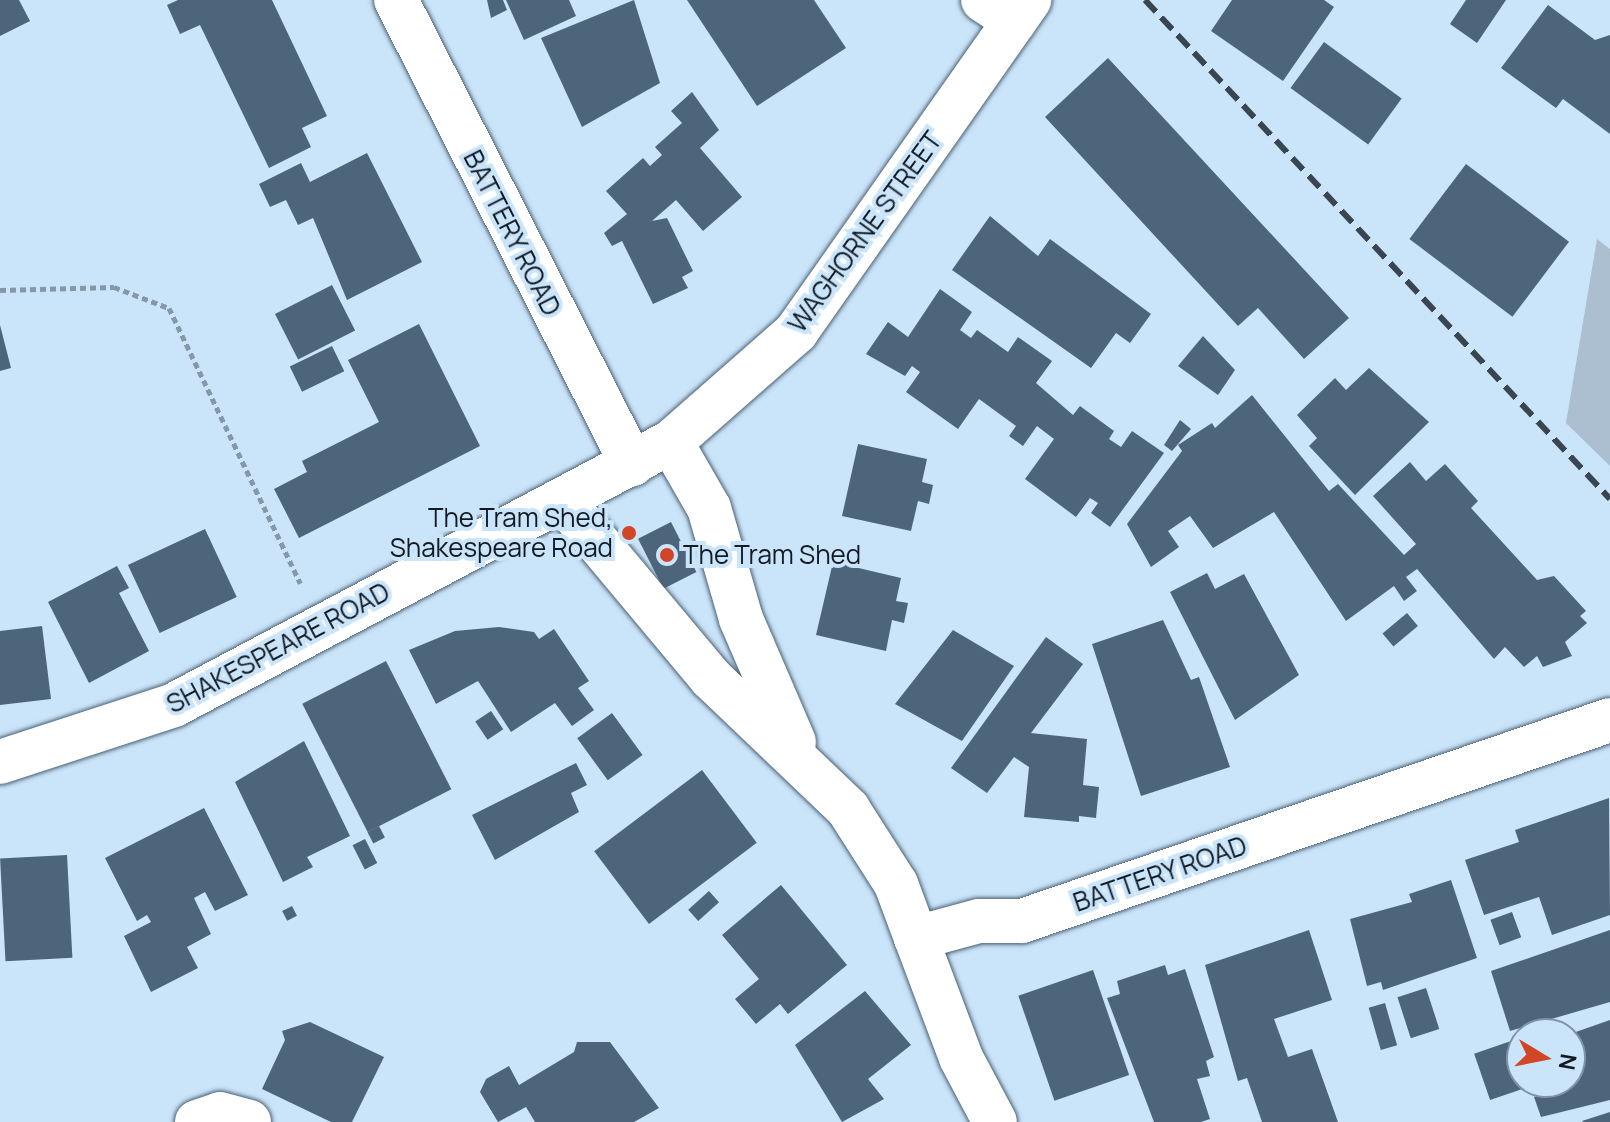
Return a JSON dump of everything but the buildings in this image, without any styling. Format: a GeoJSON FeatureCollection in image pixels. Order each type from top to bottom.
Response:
{"type":"FeatureCollection","features":[{"type":"Feature","properties":{"kind":"street","name":"BATTERY ROAD"},"geometry":{"type":"LineString","coordinates":[[396,0],[632,464]]}},
{"type":"Feature","properties":{"kind":"street","name":"WAGHORNE STREET"},"geometry":{"type":"LineString","coordinates":[[632,464],[671,442],[796,332],[1009,7]]}},
{"type":"Feature","properties":{"kind":"street"},"geometry":{"type":"LineString","coordinates":[[671,442],[709,508],[741,619],[799,754]]}},
{"type":"Feature","properties":{"kind":"street","name":"SHAKESPEARE ROAD"},"geometry":{"type":"LineString","coordinates":[[0,762],[174,705],[632,464]]}},
{"type":"Feature","properties":{"kind":"street"},"geometry":{"type":"LineString","coordinates":[[563,501],[711,678],[799,754],[873,844],[916,938],[961,1058],[995,1122]]}},
{"type":"Feature","properties":{"kind":"street","name":"BATTERY ROAD"},"geometry":{"type":"LineString","coordinates":[[916,938],[979,921],[1022,921],[1610,720]]}},
{"type":"Feature","properties":{"kind":"street"},"geometry":{"type":"LineString","coordinates":[[197,1122],[220,1114],[249,1122]]}},
{"type":"Feature","properties":{"kind":"path"},"geometry":{"type":"LineString","coordinates":[[0,290],[114,287],[169,308],[274,540]]}},
{"type":"Feature","properties":{"kind":"shaded area"},"geometry":{"type":"Polygon","coordinates":[[[1597,239],[1610,249],[1610,466],[1566,423],[1597,239]]]}},
{"type":"Feature","properties":{"kind":"railway"},"geometry":{"type":"LineString","coordinates":[[1145,0],[1610,499]]}},
{"type":"Feature","properties":{"kind":"place","name":"The Tram Shed, Shakespeare Road"},"geometry":{"type":"Point","coordinates":[629,533]}},
{"type":"Feature","properties":{"kind":"place","name":"The Tram Shed"},"geometry":{"type":"Point","coordinates":[667,555]}}]}
